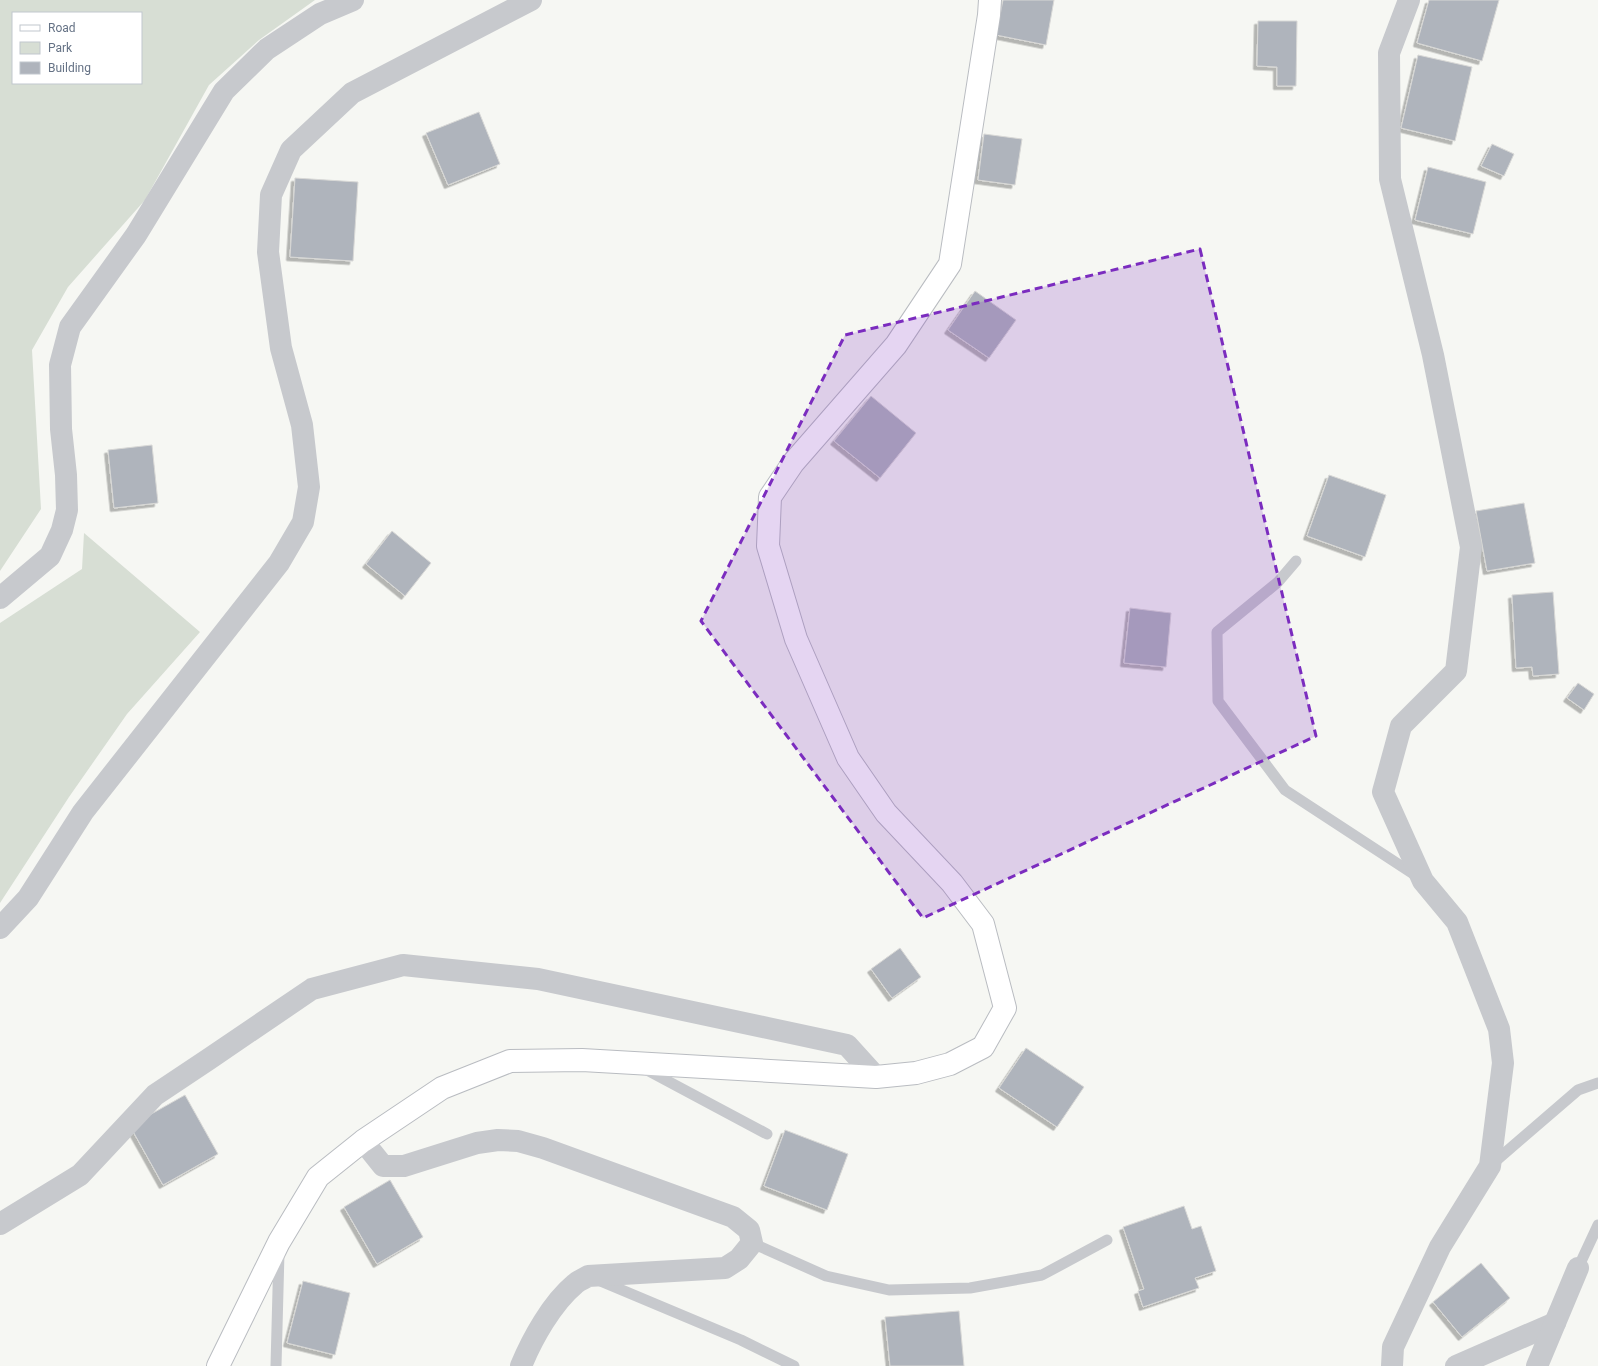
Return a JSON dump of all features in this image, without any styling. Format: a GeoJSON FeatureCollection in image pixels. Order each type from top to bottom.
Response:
{"type":"FeatureCollection","features":[{"type":"Feature","properties":{"kind":"street"},"geometry":{"type":"LineString","coordinates":[[0,598],[50,556],[62,530],[67,510],[66,475],[61,429],[60,366],[70,328],[136,235],[224,91],[267,49],[320,14],[353,0]]}},
{"type":"Feature","properties":{"kind":"street"},"geometry":{"type":"LineString","coordinates":[[0,928],[28,898],[83,812],[279,563],[303,522],[309,487],[302,425],[281,348],[268,252],[271,195],[291,150],[352,93],[531,0]]}},
{"type":"Feature","properties":{"kind":"street"},"geometry":{"type":"LineString","coordinates":[[218,1366],[279,1242],[318,1177],[363,1141],[442,1088],[510,1061],[582,1060],[876,1077],[916,1073],[950,1064],[983,1047],[1005,1008],[983,924],[952,883],[886,813],[848,758],[796,639],[768,546],[770,497],[793,463],[896,345],[950,264],[989,15],[990,0]]}},
{"type":"Feature","properties":{"kind":"street"},"geometry":{"type":"LineString","coordinates":[[1392,1366],[1393,1347],[1440,1247],[1490,1166],[1503,1063],[1499,1029],[1457,922],[1423,881],[1383,792],[1401,726],[1456,671],[1471,547],[1433,355],[1390,179],[1389,53],[1409,0]]}},
{"type":"Feature","properties":{"kind":"street"},"geometry":{"type":"LineString","coordinates":[[0,1224],[80,1175],[155,1095],[312,989],[403,965],[538,979],[847,1045],[876,1077]]}},
{"type":"Feature","properties":{"kind":"street"},"geometry":{"type":"LineString","coordinates":[[363,1141],[383,1166],[404,1166],[478,1143],[498,1140],[518,1140],[733,1217],[749,1230],[752,1243],[739,1258],[725,1268],[588,1276],[575,1283],[559,1300],[531,1341],[520,1366]]}},
{"type":"Feature","properties":{"kind":"street"},"geometry":{"type":"LineString","coordinates":[[1537,1366],[1578,1268]]}},
{"type":"Feature","properties":{"kind":"street"},"geometry":{"type":"LineString","coordinates":[[1456,1366],[1555,1323]]}},
{"type":"Feature","properties":{"kind":"lane"},"geometry":{"type":"LineString","coordinates":[[1296,560],[1278,582],[1217,632],[1218,701],[1285,790],[1423,881]]}},
{"type":"Feature","properties":{"kind":"lane"},"geometry":{"type":"LineString","coordinates":[[636,1064],[767,1134]]}},
{"type":"Feature","properties":{"kind":"lane"},"geometry":{"type":"LineString","coordinates":[[1490,1166],[1578,1090],[1598,1084]]}},
{"type":"Feature","properties":{"kind":"lane"},"geometry":{"type":"LineString","coordinates":[[1578,1268],[1598,1225]]}},
{"type":"Feature","properties":{"kind":"lane"},"geometry":{"type":"LineString","coordinates":[[752,1243],[826,1276],[889,1290],[970,1288],[1042,1275],[1107,1240]]}},
{"type":"Feature","properties":{"kind":"lane"},"geometry":{"type":"LineString","coordinates":[[276,1366],[279,1242]]}},
{"type":"Feature","properties":{"kind":"lane"},"geometry":{"type":"LineString","coordinates":[[588,1276],[741,1340],[794,1366]]}},
{"type":"Feature","properties":{"kind":"highlighted area"},"geometry":{"type":"Polygon","coordinates":[[[1200,249],[1316,736],[923,918],[701,621],[845,335],[1200,249]]]}},
{"type":"Feature","properties":{"kind":"green space"},"geometry":{"type":"Polygon","coordinates":[[[0,0],[315,0],[259,40],[209,85],[145,200],[68,287],[32,350],[41,509],[0,571],[0,0]]]}},
{"type":"Feature","properties":{"kind":"green space"},"geometry":{"type":"Polygon","coordinates":[[[84,533],[200,632],[127,714],[69,797],[0,903],[0,623],[82,569],[84,533]]]}},
{"type":"Feature","properties":{"kind":"building"},"geometry":{"type":"Polygon","coordinates":[[[1003,0],[1054,0],[1046,45],[996,35],[1003,0]]]}},
{"type":"Feature","properties":{"kind":"building"},"geometry":{"type":"Polygon","coordinates":[[[1429,0],[1499,0],[1482,61],[1417,43],[1429,0]]]}},
{"type":"Feature","properties":{"kind":"building"},"geometry":{"type":"Polygon","coordinates":[[[1258,21],[1297,21],[1296,86],[1277,86],[1277,67],[1257,66],[1258,21]]]}},
{"type":"Feature","properties":{"kind":"building"},"geometry":{"type":"Polygon","coordinates":[[[1418,55],[1472,67],[1455,141],[1401,128],[1418,55]]]}},
{"type":"Feature","properties":{"kind":"building"},"geometry":{"type":"Polygon","coordinates":[[[479,112],[500,164],[448,185],[426,133],[479,112]]]}},
{"type":"Feature","properties":{"kind":"building"},"geometry":{"type":"Polygon","coordinates":[[[984,134],[1022,139],[1015,185],[978,180],[984,134]]]}},
{"type":"Feature","properties":{"kind":"building"},"geometry":{"type":"Polygon","coordinates":[[[1492,144],[1514,154],[1504,176],[1481,166],[1492,144]]]}},
{"type":"Feature","properties":{"kind":"building"},"geometry":{"type":"Polygon","coordinates":[[[1428,167],[1486,182],[1473,234],[1415,220],[1428,167]]]}},
{"type":"Feature","properties":{"kind":"building"},"geometry":{"type":"Polygon","coordinates":[[[295,178],[358,182],[353,261],[290,257],[295,178]]]}},
{"type":"Feature","properties":{"kind":"building"},"geometry":{"type":"Polygon","coordinates":[[[975,291],[1016,320],[989,358],[948,330],[975,291]]]}},
{"type":"Feature","properties":{"kind":"building"},"geometry":{"type":"Polygon","coordinates":[[[871,396],[916,433],[880,478],[834,441],[871,396]]]}},
{"type":"Feature","properties":{"kind":"building"},"geometry":{"type":"Polygon","coordinates":[[[152,445],[158,503],[114,508],[108,450],[152,445]]]}},
{"type":"Feature","properties":{"kind":"building"},"geometry":{"type":"Polygon","coordinates":[[[1329,475],[1386,495],[1365,557],[1307,536],[1329,475]]]}},
{"type":"Feature","properties":{"kind":"building"},"geometry":{"type":"Polygon","coordinates":[[[1524,503],[1535,563],[1487,571],[1476,511],[1524,503]]]}},
{"type":"Feature","properties":{"kind":"building"},"geometry":{"type":"Polygon","coordinates":[[[392,531],[431,563],[405,596],[366,564],[392,531]]]}},
{"type":"Feature","properties":{"kind":"building"},"geometry":{"type":"Polygon","coordinates":[[[1553,592],[1559,674],[1533,676],[1532,667],[1516,668],[1512,595],[1553,592]]]}},
{"type":"Feature","properties":{"kind":"building"},"geometry":{"type":"Polygon","coordinates":[[[1130,608],[1171,613],[1166,667],[1124,663],[1130,608]]]}},
{"type":"Feature","properties":{"kind":"building"},"geometry":{"type":"Polygon","coordinates":[[[1578,683],[1594,694],[1584,710],[1567,698],[1578,683]]]}},
{"type":"Feature","properties":{"kind":"building"},"geometry":{"type":"Polygon","coordinates":[[[900,948],[921,977],[892,998],[871,969],[900,948]]]}},
{"type":"Feature","properties":{"kind":"building"},"geometry":{"type":"Polygon","coordinates":[[[1026,1048],[1084,1087],[1057,1127],[999,1088],[1026,1048]]]}},
{"type":"Feature","properties":{"kind":"building"},"geometry":{"type":"Polygon","coordinates":[[[185,1095],[218,1154],[163,1185],[130,1126],[185,1095]]]}},
{"type":"Feature","properties":{"kind":"building"},"geometry":{"type":"Polygon","coordinates":[[[785,1130],[848,1154],[827,1210],[764,1186],[785,1130]]]}},
{"type":"Feature","properties":{"kind":"building"},"geometry":{"type":"Polygon","coordinates":[[[390,1180],[423,1237],[377,1264],[344,1207],[390,1180]]]}},
{"type":"Feature","properties":{"kind":"building"},"geometry":{"type":"Polygon","coordinates":[[[1184,1206],[1192,1229],[1201,1226],[1216,1271],[1195,1278],[1199,1288],[1143,1307],[1138,1291],[1144,1289],[1123,1227],[1184,1206]]]}},
{"type":"Feature","properties":{"kind":"building"},"geometry":{"type":"Polygon","coordinates":[[[1481,1263],[1510,1298],[1462,1337],[1433,1302],[1481,1263]]]}},
{"type":"Feature","properties":{"kind":"building"},"geometry":{"type":"Polygon","coordinates":[[[303,1281],[350,1293],[335,1355],[287,1343],[303,1281]]]}},
{"type":"Feature","properties":{"kind":"building"},"geometry":{"type":"Polygon","coordinates":[[[959,1311],[964,1366],[890,1366],[885,1317],[959,1311]]]}}]}
